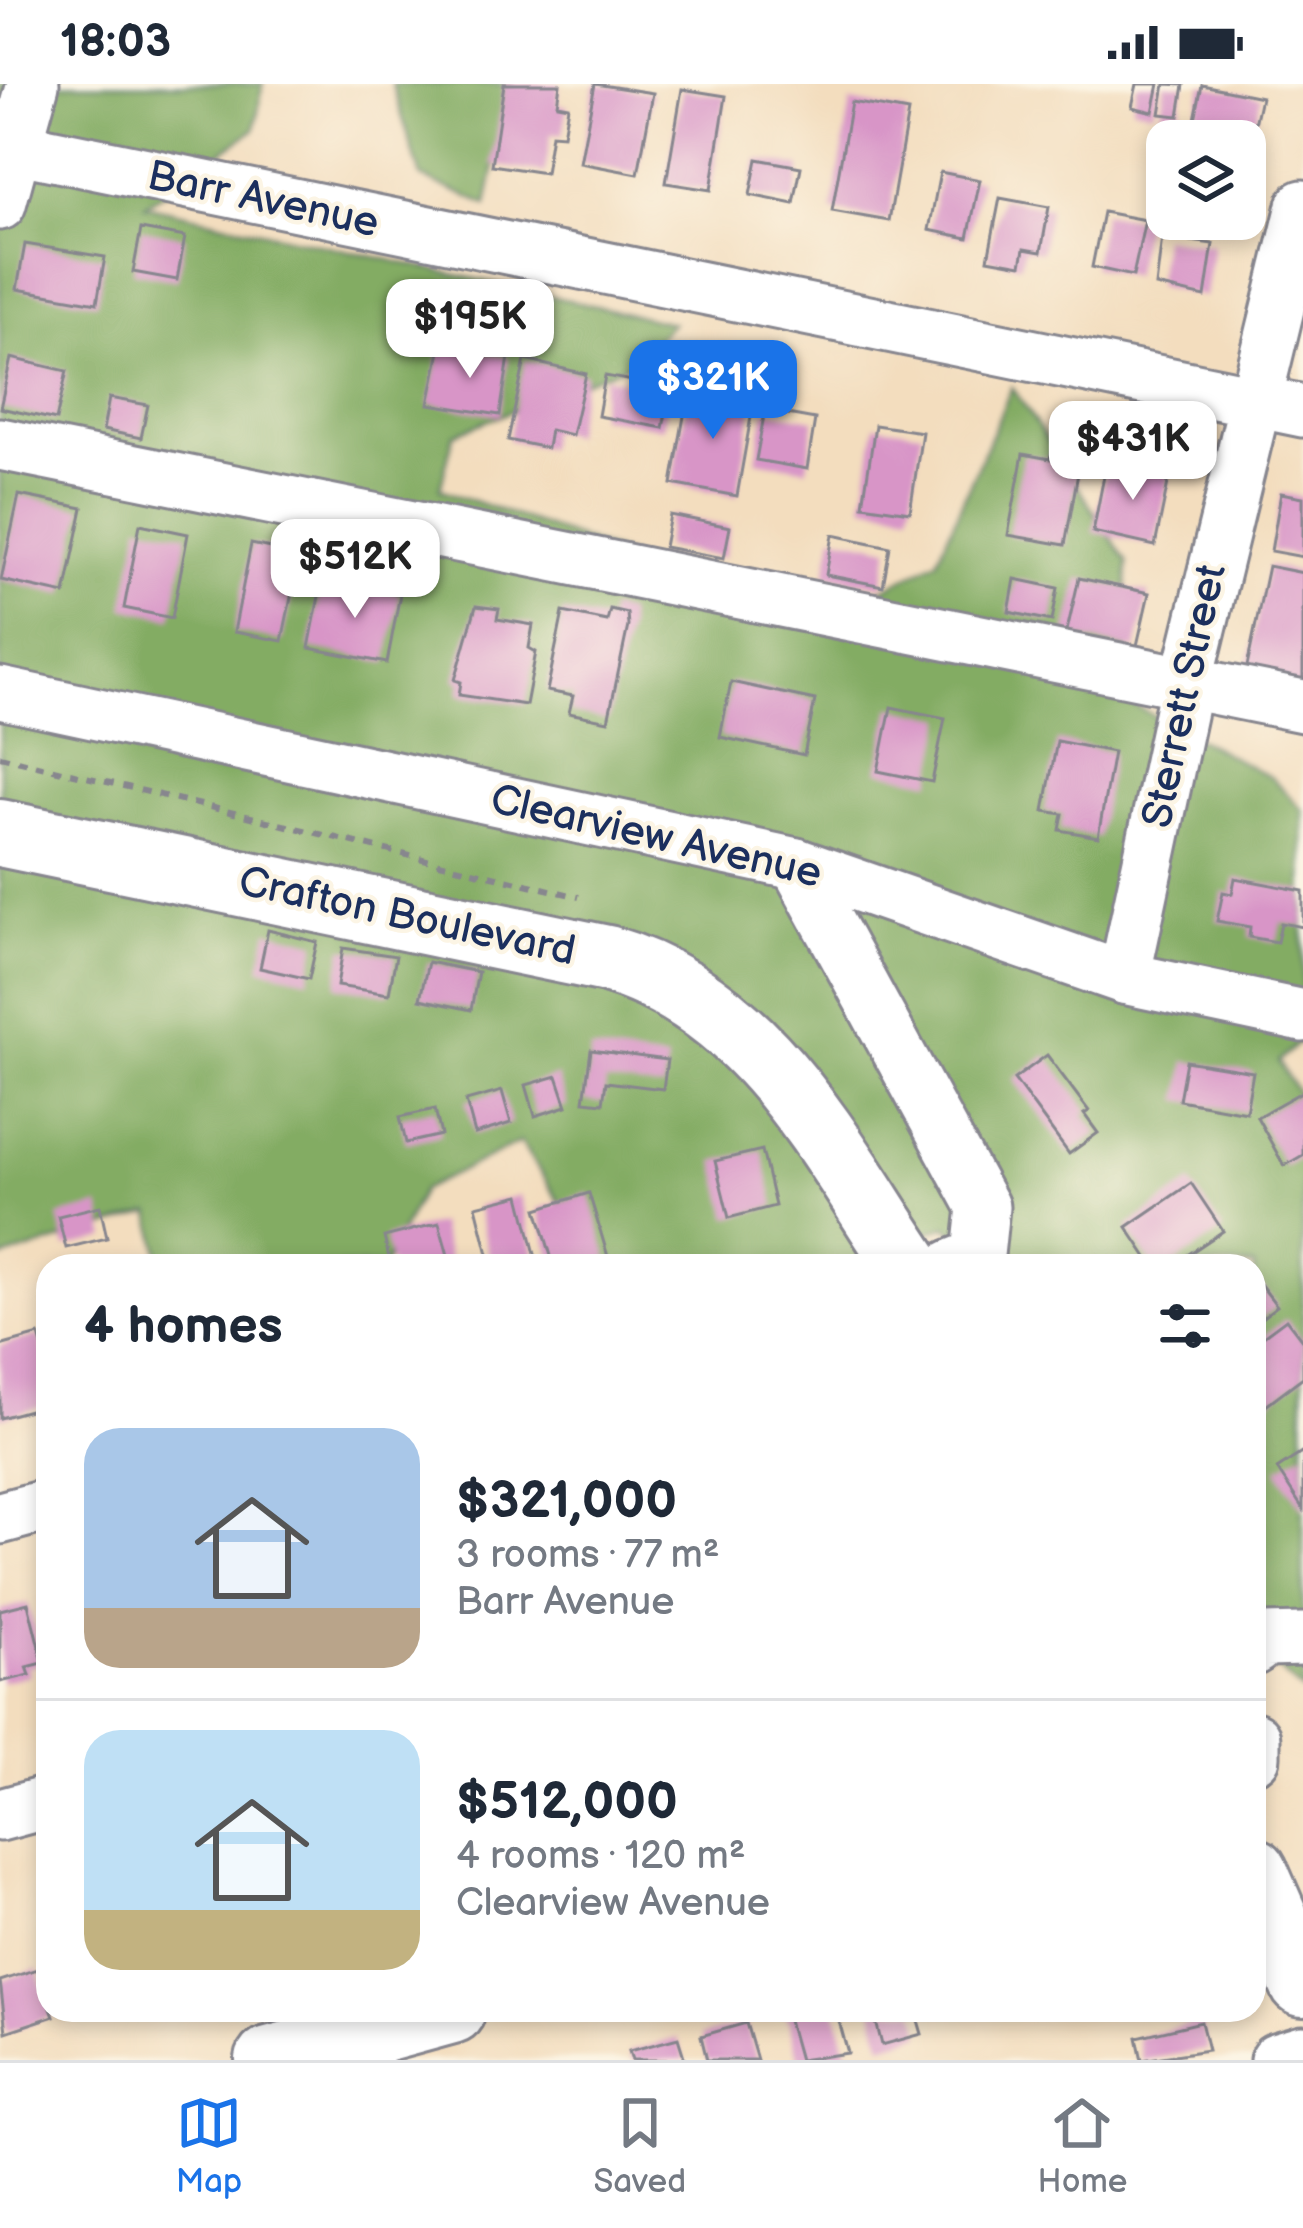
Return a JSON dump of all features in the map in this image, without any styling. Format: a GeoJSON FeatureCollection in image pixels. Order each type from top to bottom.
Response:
{"type":"FeatureCollection","features":[{"type":"Feature","properties":{"kind":"main road","name":"Crafton Boulevard"},"geometry":{"type":"LineString","coordinates":[[0,833],[639,968],[726,1018],[779,1073],[901,1254]]}},
{"type":"Feature","properties":{"kind":"main road"},"geometry":{"type":"LineString","coordinates":[[1266,1898],[1303,1983]]}},
{"type":"Feature","properties":{"kind":"main road"},"geometry":{"type":"LineString","coordinates":[[269,2060],[408,2022]]}},
{"type":"Feature","properties":{"kind":"street"},"geometry":{"type":"LineString","coordinates":[[0,204],[7,147],[33,84]]}},
{"type":"Feature","properties":{"kind":"street","name":"Barr Avenue"},"geometry":{"type":"LineString","coordinates":[[7,147],[1303,411]]}},
{"type":"Feature","properties":{"kind":"street","name":"Sterrett Street"},"geometry":{"type":"LineString","coordinates":[[1124,978],[1187,682],[1303,206]]}},
{"type":"Feature","properties":{"kind":"street"},"geometry":{"type":"LineString","coordinates":[[0,444],[1303,706]]}},
{"type":"Feature","properties":{"kind":"street","name":"Clearview Avenue"},"geometry":{"type":"LineString","coordinates":[[0,693],[796,863],[1124,978],[1303,1016]]}},
{"type":"Feature","properties":{"kind":"street"},"geometry":{"type":"LineString","coordinates":[[796,863],[983,1208],[977,1254]]}},
{"type":"Feature","properties":{"kind":"street"},"geometry":{"type":"LineString","coordinates":[[0,1517],[36,1508]]}},
{"type":"Feature","properties":{"kind":"street"},"geometry":{"type":"LineString","coordinates":[[1266,1640],[1303,1639]]}},
{"type":"Feature","properties":{"kind":"street"},"geometry":{"type":"LineString","coordinates":[[0,1815],[36,1805]]}},
{"type":"Feature","properties":{"kind":"street"},"geometry":{"type":"LineString","coordinates":[[1276,2060],[1303,2052]]}},
{"type":"Feature","properties":{"kind":"green space"},"geometry":{"type":"Polygon","coordinates":[[[0,84],[263,84],[255,129],[145,205],[671,323],[636,361],[454,434],[440,489],[820,624],[937,560],[1012,387],[1127,562],[1126,701],[1272,778],[1303,810],[1303,1038],[1278,1062],[1303,1101],[1303,1692],[1266,1659],[1266,1254],[980,1254],[947,1226],[869,1254],[594,1254],[520,1142],[422,1190],[390,1254],[160,1254],[151,1213],[0,1259],[0,84]]]}},
{"type":"Feature","properties":{"kind":"green space"},"geometry":{"type":"Polygon","coordinates":[[[392,84],[512,84],[487,205],[421,177],[392,84]]]}},
{"type":"Feature","properties":{"kind":"building"},"geometry":{"type":"Polygon","coordinates":[[[504,84],[560,84],[557,104],[568,106],[563,135],[551,134],[545,173],[492,165],[504,84]]]}},
{"type":"Feature","properties":{"kind":"building"},"geometry":{"type":"Polygon","coordinates":[[[595,84],[653,93],[638,174],[580,163],[595,84]]]}},
{"type":"Feature","properties":{"kind":"building"},"geometry":{"type":"Polygon","coordinates":[[[1137,84],[1159,84],[1153,112],[1132,107],[1137,84]]]}},
{"type":"Feature","properties":{"kind":"building"},"geometry":{"type":"Polygon","coordinates":[[[1165,84],[1184,85],[1179,116],[1160,114],[1165,84]]]}},
{"type":"Feature","properties":{"kind":"building"},"geometry":{"type":"Polygon","coordinates":[[[1202,85],[1261,97],[1256,120],[1195,120],[1202,85]]]}},
{"type":"Feature","properties":{"kind":"building"},"geometry":{"type":"Polygon","coordinates":[[[682,89],[726,96],[711,190],[666,183],[682,89]]]}},
{"type":"Feature","properties":{"kind":"building"},"geometry":{"type":"Polygon","coordinates":[[[851,102],[908,112],[889,221],[832,211],[851,102]]]}},
{"type":"Feature","properties":{"kind":"building"},"geometry":{"type":"Polygon","coordinates":[[[757,159],[801,167],[794,204],[750,195],[757,159]]]}},
{"type":"Feature","properties":{"kind":"building"},"geometry":{"type":"Polygon","coordinates":[[[940,172],[980,180],[968,238],[929,230],[940,172]]]}},
{"type":"Feature","properties":{"kind":"building"},"geometry":{"type":"Polygon","coordinates":[[[1000,198],[1049,207],[1041,252],[1024,249],[1021,265],[988,259],[1000,198]]]}},
{"type":"Feature","properties":{"kind":"building"},"geometry":{"type":"Polygon","coordinates":[[[1103,212],[1145,220],[1133,276],[1092,267],[1103,212]]]}},
{"type":"Feature","properties":{"kind":"building"},"geometry":{"type":"Polygon","coordinates":[[[141,229],[185,237],[177,280],[133,272],[141,229]]]}},
{"type":"Feature","properties":{"kind":"building"},"geometry":{"type":"Polygon","coordinates":[[[1162,240],[1213,244],[1205,297],[1156,286],[1162,240]]]}},
{"type":"Feature","properties":{"kind":"building"},"geometry":{"type":"Polygon","coordinates":[[[25,244],[105,257],[97,303],[17,289],[25,244]]]}},
{"type":"Feature","properties":{"kind":"building"},"geometry":{"type":"Polygon","coordinates":[[[441,346],[509,357],[500,415],[429,404],[441,346]]]}},
{"type":"Feature","properties":{"kind":"building"},"geometry":{"type":"Polygon","coordinates":[[[11,358],[67,371],[56,420],[0,408],[11,358]]]}},
{"type":"Feature","properties":{"kind":"building"},"geometry":{"type":"Polygon","coordinates":[[[525,360],[586,374],[572,435],[550,430],[547,448],[508,440],[525,360]]]}},
{"type":"Feature","properties":{"kind":"building"},"geometry":{"type":"Polygon","coordinates":[[[605,376],[671,388],[663,428],[598,416],[605,376]]]}},
{"type":"Feature","properties":{"kind":"building"},"geometry":{"type":"Polygon","coordinates":[[[689,388],[754,400],[737,496],[672,484],[689,388]]]}},
{"type":"Feature","properties":{"kind":"building"},"geometry":{"type":"Polygon","coordinates":[[[109,398],[148,405],[141,438],[103,430],[109,398]]]}},
{"type":"Feature","properties":{"kind":"building"},"geometry":{"type":"Polygon","coordinates":[[[765,410],[815,419],[807,469],[756,460],[765,410]]]}},
{"type":"Feature","properties":{"kind":"building"},"geometry":{"type":"Polygon","coordinates":[[[875,425],[922,432],[910,512],[863,505],[875,425]]]}},
{"type":"Feature","properties":{"kind":"building"},"geometry":{"type":"Polygon","coordinates":[[[1053,445],[1082,451],[1065,545],[1008,535],[1023,454],[1050,459],[1053,445]]]}},
{"type":"Feature","properties":{"kind":"building"},"geometry":{"type":"Polygon","coordinates":[[[1129,460],[1171,468],[1155,546],[1093,532],[1105,471],[1126,475],[1129,460]]]}},
{"type":"Feature","properties":{"kind":"building"},"geometry":{"type":"Polygon","coordinates":[[[1281,493],[1303,497],[1303,557],[1271,551],[1281,493]]]}},
{"type":"Feature","properties":{"kind":"building"},"geometry":{"type":"Polygon","coordinates":[[[19,495],[83,508],[65,594],[1,580],[19,495]]]}},
{"type":"Feature","properties":{"kind":"building"},"geometry":{"type":"Polygon","coordinates":[[[670,515],[730,527],[724,558],[664,547],[670,515]]]}},
{"type":"Feature","properties":{"kind":"building"},"geometry":{"type":"Polygon","coordinates":[[[140,524],[188,534],[172,618],[124,608],[140,524]]]}},
{"type":"Feature","properties":{"kind":"building"},"geometry":{"type":"Polygon","coordinates":[[[833,535],[890,547],[883,586],[826,575],[833,535]]]}},
{"type":"Feature","properties":{"kind":"building"},"geometry":{"type":"Polygon","coordinates":[[[251,544],[300,554],[282,641],[234,632],[251,544]]]}},
{"type":"Feature","properties":{"kind":"building"},"geometry":{"type":"Polygon","coordinates":[[[1268,566],[1303,573],[1303,693],[1244,681],[1268,566]]]}},
{"type":"Feature","properties":{"kind":"building"},"geometry":{"type":"Polygon","coordinates":[[[1079,578],[1149,593],[1136,650],[1066,635],[1079,578]]]}},
{"type":"Feature","properties":{"kind":"building"},"geometry":{"type":"Polygon","coordinates":[[[1015,579],[1058,588],[1052,621],[1009,612],[1015,579]]]}},
{"type":"Feature","properties":{"kind":"building"},"geometry":{"type":"Polygon","coordinates":[[[322,580],[400,594],[387,663],[309,648],[322,580]]]}},
{"type":"Feature","properties":{"kind":"building"},"geometry":{"type":"Polygon","coordinates":[[[476,606],[499,609],[497,619],[533,625],[529,648],[536,652],[526,705],[459,695],[461,682],[455,680],[476,606]]]}},
{"type":"Feature","properties":{"kind":"building"},"geometry":{"type":"Polygon","coordinates":[[[610,609],[627,613],[628,626],[608,721],[569,713],[573,696],[547,691],[563,612],[607,621],[610,609]]]}},
{"type":"Feature","properties":{"kind":"building"},"geometry":{"type":"Polygon","coordinates":[[[731,682],[815,700],[804,755],[720,737],[731,682]]]}},
{"type":"Feature","properties":{"kind":"building"},"geometry":{"type":"Polygon","coordinates":[[[891,707],[945,718],[932,782],[878,771],[891,707]]]}},
{"type":"Feature","properties":{"kind":"building"},"geometry":{"type":"Polygon","coordinates":[[[1057,741],[1113,752],[1098,837],[1060,830],[1063,814],[1044,811],[1057,741]]]}},
{"type":"Feature","properties":{"kind":"building"},"geometry":{"type":"Polygon","coordinates":[[[1235,878],[1303,891],[1303,927],[1281,923],[1277,942],[1249,937],[1250,927],[1217,921],[1223,892],[1232,894],[1235,878]]]}},
{"type":"Feature","properties":{"kind":"building"},"geometry":{"type":"Polygon","coordinates":[[[268,930],[317,942],[309,979],[260,968],[268,930]]]}},
{"type":"Feature","properties":{"kind":"building"},"geometry":{"type":"Polygon","coordinates":[[[343,948],[396,956],[389,994],[337,986],[343,948]]]}},
{"type":"Feature","properties":{"kind":"building"},"geometry":{"type":"Polygon","coordinates":[[[428,962],[478,972],[471,1010],[420,999],[428,962]]]}},
{"type":"Feature","properties":{"kind":"building"},"geometry":{"type":"Polygon","coordinates":[[[591,1050],[667,1060],[663,1089],[606,1082],[603,1103],[584,1101],[591,1050]]]}},
{"type":"Feature","properties":{"kind":"building"},"geometry":{"type":"Polygon","coordinates":[[[1047,1055],[1089,1111],[1084,1114],[1098,1133],[1069,1154],[1014,1079],[1047,1055]]]}},
{"type":"Feature","properties":{"kind":"building"},"geometry":{"type":"Polygon","coordinates":[[[1186,1061],[1253,1072],[1246,1112],[1179,1100],[1186,1061]]]}},
{"type":"Feature","properties":{"kind":"building"},"geometry":{"type":"Polygon","coordinates":[[[557,1076],[567,1106],[535,1116],[526,1085],[557,1076]]]}},
{"type":"Feature","properties":{"kind":"building"},"geometry":{"type":"Polygon","coordinates":[[[502,1091],[511,1123],[475,1134],[466,1101],[502,1091]]]}},
{"type":"Feature","properties":{"kind":"building"},"geometry":{"type":"Polygon","coordinates":[[[1303,1091],[1303,1155],[1284,1166],[1257,1117],[1303,1091]]]}},
{"type":"Feature","properties":{"kind":"building"},"geometry":{"type":"Polygon","coordinates":[[[435,1109],[441,1135],[406,1143],[400,1117],[435,1109]]]}},
{"type":"Feature","properties":{"kind":"building"},"geometry":{"type":"Polygon","coordinates":[[[762,1150],[775,1206],[729,1218],[715,1161],[762,1150]]]}},
{"type":"Feature","properties":{"kind":"building"},"geometry":{"type":"Polygon","coordinates":[[[1191,1183],[1223,1231],[1189,1254],[1145,1254],[1127,1227],[1191,1183]]]}},
{"type":"Feature","properties":{"kind":"building"},"geometry":{"type":"Polygon","coordinates":[[[589,1193],[607,1254],[550,1254],[537,1209],[589,1193]]]}},
{"type":"Feature","properties":{"kind":"building"},"geometry":{"type":"Polygon","coordinates":[[[520,1195],[535,1254],[488,1254],[476,1206],[520,1195]]]}},
{"type":"Feature","properties":{"kind":"building"},"geometry":{"type":"Polygon","coordinates":[[[100,1206],[107,1238],[66,1248],[58,1216],[100,1206]]]}},
{"type":"Feature","properties":{"kind":"building"},"geometry":{"type":"Polygon","coordinates":[[[439,1223],[448,1254],[388,1254],[384,1237],[439,1223]]]}},
{"type":"Feature","properties":{"kind":"building"},"geometry":{"type":"Polygon","coordinates":[[[1266,1292],[1277,1306],[1266,1315],[1266,1292]]]}},
{"type":"Feature","properties":{"kind":"building"},"geometry":{"type":"Polygon","coordinates":[[[1286,1319],[1303,1341],[1303,1377],[1266,1405],[1266,1334],[1286,1319]]]}},
{"type":"Feature","properties":{"kind":"building"},"geometry":{"type":"Polygon","coordinates":[[[36,1336],[36,1408],[0,1418],[0,1346],[36,1336]]]}},
{"type":"Feature","properties":{"kind":"building"},"geometry":{"type":"Polygon","coordinates":[[[1303,1452],[1303,1509],[1277,1469],[1303,1452]]]}},
{"type":"Feature","properties":{"kind":"building"},"geometry":{"type":"Polygon","coordinates":[[[28,1603],[36,1635],[36,1665],[27,1667],[30,1675],[0,1682],[0,1610],[28,1603]]]}},
{"type":"Feature","properties":{"kind":"building"},"geometry":{"type":"Polygon","coordinates":[[[36,1969],[36,2022],[6,2032],[0,1981],[36,1969]]]}},
{"type":"Feature","properties":{"kind":"building"},"geometry":{"type":"Polygon","coordinates":[[[788,2022],[839,2022],[848,2053],[799,2060],[788,2022]]]}},
{"type":"Feature","properties":{"kind":"building"},"geometry":{"type":"Polygon","coordinates":[[[876,2022],[918,2022],[922,2034],[882,2045],[876,2022]]]}},
{"type":"Feature","properties":{"kind":"building"},"geometry":{"type":"Polygon","coordinates":[[[1201,2022],[1208,2050],[1142,2060],[1137,2037],[1201,2022]]]}},
{"type":"Feature","properties":{"kind":"building"},"geometry":{"type":"Polygon","coordinates":[[[746,2023],[757,2060],[707,2060],[701,2036],[746,2023]]]}},
{"type":"Feature","properties":{"kind":"building"},"geometry":{"type":"Polygon","coordinates":[[[678,2038],[685,2060],[632,2060],[629,2051],[678,2038]]]}}]}
